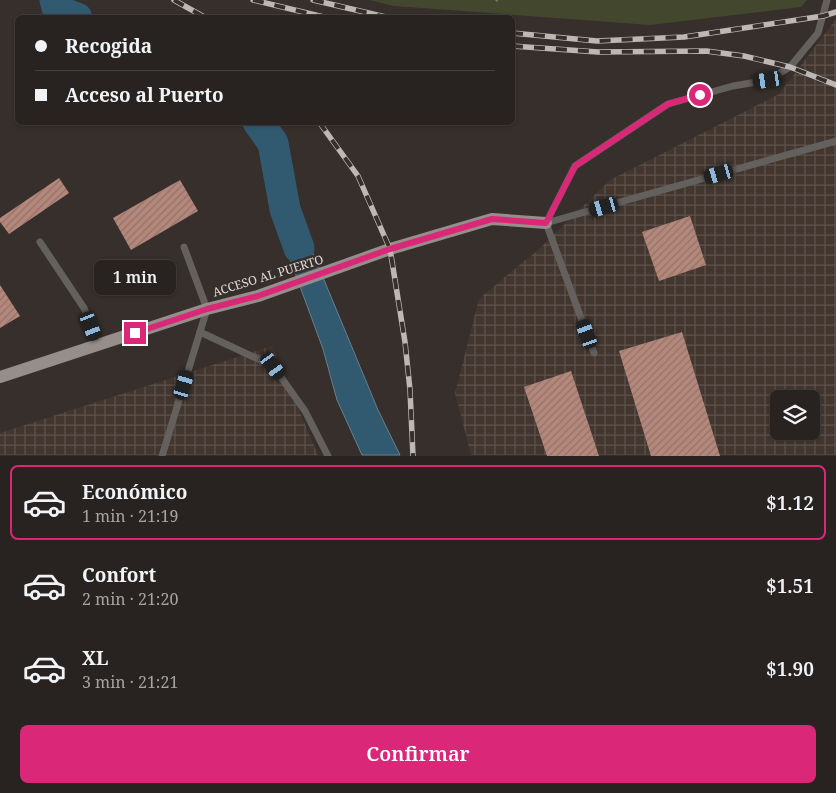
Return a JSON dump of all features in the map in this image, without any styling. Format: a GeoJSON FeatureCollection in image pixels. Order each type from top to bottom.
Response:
{"type":"FeatureCollection","features":[{"type":"Feature","properties":{"kind":"main road","name":"ACCESO AL PUERTO"},"geometry":{"type":"LineString","coordinates":[[0,377],[207,309],[258,296],[390,249],[492,219],[546,223]]}},
{"type":"Feature","properties":{"kind":"lane"},"geometry":{"type":"LineString","coordinates":[[594,353],[546,223],[575,166],[668,104],[733,86],[768,80],[790,67],[818,33],[827,0]]}},
{"type":"Feature","properties":{"kind":"lane"},"geometry":{"type":"LineString","coordinates":[[546,223],[836,141]]}},
{"type":"Feature","properties":{"kind":"lane"},"geometry":{"type":"LineString","coordinates":[[40,242],[84,308],[99,345]]}},
{"type":"Feature","properties":{"kind":"lane"},"geometry":{"type":"LineString","coordinates":[[162,456],[207,309],[184,247]]}},
{"type":"Feature","properties":{"kind":"lane"},"geometry":{"type":"LineString","coordinates":[[200,332],[273,366],[305,411],[328,456]]}},
{"type":"Feature","properties":{"kind":"shaded area"},"geometry":{"type":"Polygon","coordinates":[[[836,19],[836,455],[471,455],[455,393],[479,299],[536,252],[610,180],[779,94],[836,19]]]}},
{"type":"Feature","properties":{"kind":"shaded area"},"geometry":{"type":"Polygon","coordinates":[[[272,346],[318,455],[0,455],[0,433],[272,346]]]}},
{"type":"Feature","properties":{"kind":"green space"},"geometry":{"type":"Polygon","coordinates":[[[369,0],[807,0],[801,7],[650,25],[394,6],[369,0]]]}},
{"type":"Feature","properties":{"kind":"water"},"geometry":{"type":"Polygon","coordinates":[[[285,209],[305,234],[378,410],[400,455],[362,455],[337,400],[323,349],[284,243],[285,209]]]}},
{"type":"Feature","properties":{"kind":"building"},"geometry":{"type":"Polygon","coordinates":[[[59,178],[69,193],[9,234],[0,222],[0,218],[59,178]]]}},
{"type":"Feature","properties":{"kind":"building"},"geometry":{"type":"Polygon","coordinates":[[[180,180],[198,211],[131,250],[113,218],[180,180]]]}},
{"type":"Feature","properties":{"kind":"building"},"geometry":{"type":"Polygon","coordinates":[[[690,216],[706,265],[659,281],[642,232],[690,216]]]}},
{"type":"Feature","properties":{"kind":"building"},"geometry":{"type":"Polygon","coordinates":[[[0,285],[20,316],[0,328],[0,285]]]}},
{"type":"Feature","properties":{"kind":"building"},"geometry":{"type":"Polygon","coordinates":[[[682,332],[720,456],[651,456],[619,351],[682,332]]]}},
{"type":"Feature","properties":{"kind":"building"},"geometry":{"type":"Polygon","coordinates":[[[571,371],[599,456],[547,456],[524,387],[571,371]]]}},
{"type":"Feature","properties":{"kind":"waterway"},"geometry":{"type":"LineString","coordinates":[[55,0],[58,11],[69,15]]}},
{"type":"Feature","properties":{"kind":"waterway"},"geometry":{"type":"LineString","coordinates":[[260,125],[273,143],[285,209],[299,248]]}},
{"type":"Feature","properties":{"kind":"railway"},"geometry":{"type":"LineString","coordinates":[[174,0],[201,15]]}},
{"type":"Feature","properties":{"kind":"railway"},"geometry":{"type":"LineString","coordinates":[[253,0],[316,15]]}},
{"type":"Feature","properties":{"kind":"railway"},"geometry":{"type":"LineString","coordinates":[[313,0],[377,15]]}},
{"type":"Feature","properties":{"kind":"railway"},"geometry":{"type":"LineString","coordinates":[[515,33],[597,41],[684,37],[823,16],[836,12]]}},
{"type":"Feature","properties":{"kind":"railway"},"geometry":{"type":"LineString","coordinates":[[515,46],[598,52],[706,51],[744,56],[790,67],[836,85]]}},
{"type":"Feature","properties":{"kind":"railway"},"geometry":{"type":"LineString","coordinates":[[321,125],[358,176],[390,249],[405,342],[410,390],[413,456]]}},
{"type":"Feature","properties":{"kind":"route"},"geometry":{"type":"LineString","coordinates":[[135,333],[207,309],[258,296],[390,249],[492,219],[546,223],[575,166],[668,104],[700,95]]}}]}
